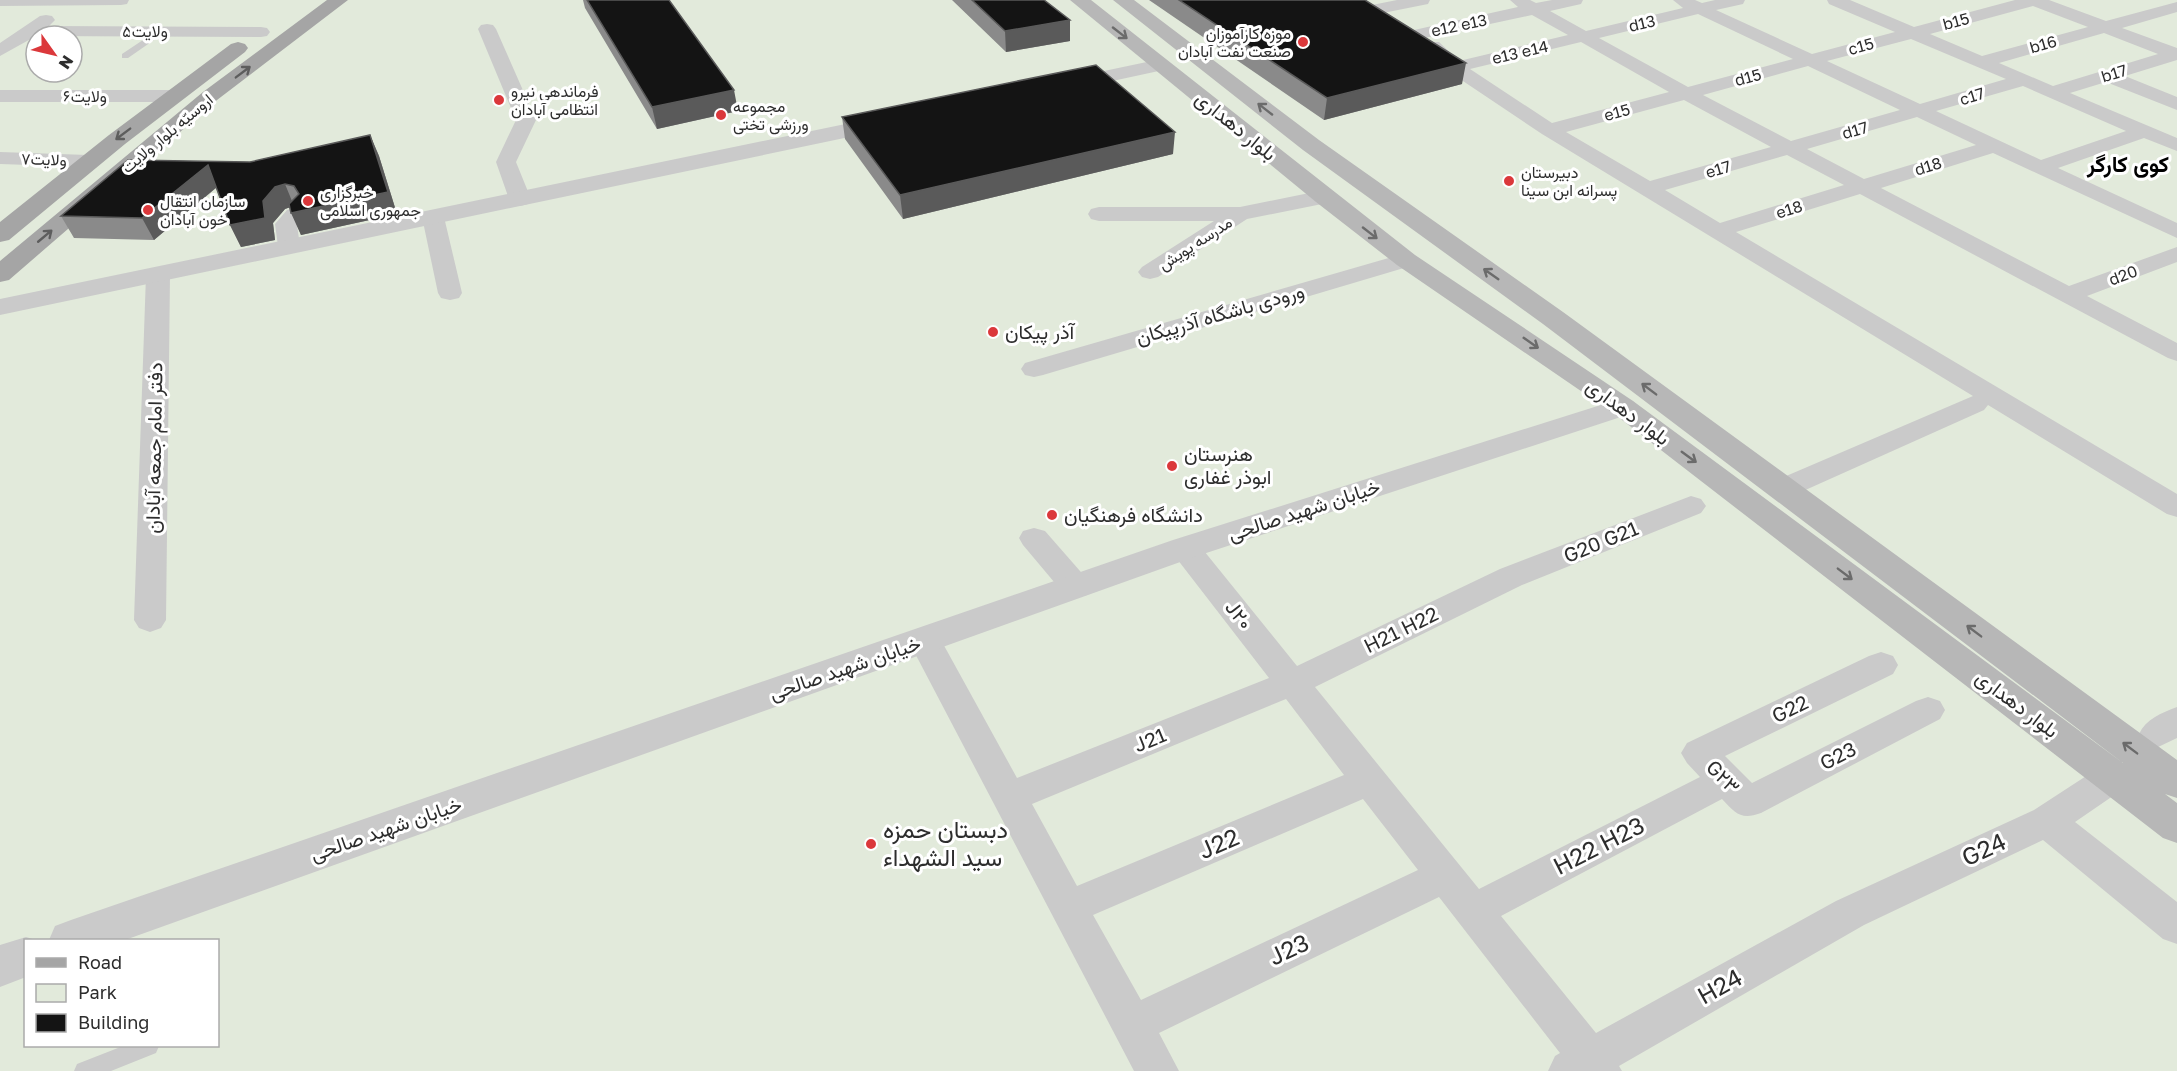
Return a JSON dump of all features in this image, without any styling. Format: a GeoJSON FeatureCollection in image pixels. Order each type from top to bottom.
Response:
{"type":"FeatureCollection","features":[{"type":"Feature","properties":{"kind":"main road","name":"اروسیّه بلوار ولایت"},"geometry":{"type":"LineString","coordinates":[[0,274],[210,96],[339,0]]}},
{"type":"Feature","properties":{"kind":"main road","name":"بلوار دهداری"},"geometry":{"type":"LineString","coordinates":[[1079,0],[1406,260],[1623,407],[2177,826]]}},
{"type":"Feature","properties":{"kind":"main road","name":"بلوار دهداری"},"geometry":{"type":"LineString","coordinates":[[1122,0],[1346,171],[1553,318],[2177,783]]}},
{"type":"Feature","properties":{"kind":"main road","name":"اروسیّه بلوار ولایت"},"geometry":{"type":"LineString","coordinates":[[0,235],[170,96],[285,14]]}},
{"type":"Feature","properties":{"kind":"main road"},"geometry":{"type":"LineString","coordinates":[[170,96],[187,99],[210,96]]}},
{"type":"Feature","properties":{"kind":"main road"},"geometry":{"type":"LineString","coordinates":[[145,117],[170,114],[184,118]]}},
{"type":"Feature","properties":{"kind":"main road"},"geometry":{"type":"LineString","coordinates":[[1273,156],[1311,145]]}},
{"type":"Feature","properties":{"kind":"main road"},"geometry":{"type":"LineString","coordinates":[[1314,189],[1346,171]]}},
{"type":"Feature","properties":{"kind":"street"},"geometry":{"type":"LineString","coordinates":[[40,24],[76,0]]}},
{"type":"Feature","properties":{"kind":"street"},"geometry":{"type":"LineString","coordinates":[[0,1],[121,0]]}},
{"type":"Feature","properties":{"kind":"street"},"geometry":{"type":"LineString","coordinates":[[1370,5],[1422,0]]}},
{"type":"Feature","properties":{"kind":"street","name":"e12 e13"},"geometry":{"type":"LineString","coordinates":[[1420,34],[1526,4],[1575,0]]}},
{"type":"Feature","properties":{"kind":"street"},"geometry":{"type":"LineString","coordinates":[[1681,0],[2040,167],[2172,224]]}},
{"type":"Feature","properties":{"kind":"street","name":"d13"},"geometry":{"type":"LineString","coordinates":[[1584,37],[1737,0]]}},
{"type":"Feature","properties":{"kind":"street"},"geometry":{"type":"LineString","coordinates":[[1834,0],[2177,145]]}},
{"type":"Feature","properties":{"kind":"street"},"geometry":{"type":"LineString","coordinates":[[2034,0],[2176,54]]}},
{"type":"Feature","properties":{"kind":"street","name":"b15"},"geometry":{"type":"LineString","coordinates":[[1912,33],[2034,0]]}},
{"type":"Feature","properties":{"kind":"street"},"geometry":{"type":"LineString","coordinates":[[1856,9],[1878,3]]}},
{"type":"Feature","properties":{"kind":"street"},"geometry":{"type":"LineString","coordinates":[[1526,4],[1685,93],[2177,353]]}},
{"type":"Feature","properties":{"kind":"street"},"geometry":{"type":"LineString","coordinates":[[1370,5],[1420,34],[1455,66],[1549,130],[2177,507]]}},
{"type":"Feature","properties":{"kind":"street","name":"b16"},"geometry":{"type":"LineString","coordinates":[[1981,62],[2177,7]]}},
{"type":"Feature","properties":{"kind":"street","name":"ولایت۵"},"geometry":{"type":"LineString","coordinates":[[84,31],[161,31],[285,14]]}},
{"type":"Feature","properties":{"kind":"street"},"geometry":{"type":"LineString","coordinates":[[487,30],[526,120],[506,162],[520,199]]}},
{"type":"Feature","properties":{"kind":"street","name":"c15"},"geometry":{"type":"LineString","coordinates":[[1810,60],[1912,33]]}},
{"type":"Feature","properties":{"kind":"street"},"geometry":{"type":"LineString","coordinates":[[0,51],[24,35]]}},
{"type":"Feature","properties":{"kind":"street","name":"e13 e14"},"geometry":{"type":"LineString","coordinates":[[1455,66],[1584,37]]}},
{"type":"Feature","properties":{"kind":"street","name":"b17"},"geometry":{"type":"LineString","coordinates":[[2052,92],[2176,54]]}},
{"type":"Feature","properties":{"kind":"street","name":"d15"},"geometry":{"type":"LineString","coordinates":[[1685,93],[1810,60]]}},
{"type":"Feature","properties":{"kind":"street"},"geometry":{"type":"LineString","coordinates":[[1044,89],[1161,65]]}},
{"type":"Feature","properties":{"kind":"street"},"geometry":{"type":"LineString","coordinates":[[2106,75],[2177,104]]}},
{"type":"Feature","properties":{"kind":"street","name":"c17"},"geometry":{"type":"LineString","coordinates":[[1920,111],[2024,80]]}},
{"type":"Feature","properties":{"kind":"street","name":"e15"},"geometry":{"type":"LineString","coordinates":[[1549,130],[1685,93]]}},
{"type":"Feature","properties":{"kind":"street","name":"ولایت۶"},"geometry":{"type":"LineString","coordinates":[[0,96],[170,96]]}},
{"type":"Feature","properties":{"kind":"street","name":"d17"},"geometry":{"type":"LineString","coordinates":[[1789,148],[1920,111]]}},
{"type":"Feature","properties":{"kind":"street"},"geometry":{"type":"LineString","coordinates":[[0,307],[916,116]]}},
{"type":"Feature","properties":{"kind":"street"},"geometry":{"type":"LineString","coordinates":[[2040,167],[2145,131]]}},
{"type":"Feature","properties":{"kind":"street","name":"d18"},"geometry":{"type":"LineString","coordinates":[[1862,186],[1995,146]]}},
{"type":"Feature","properties":{"kind":"street","name":"e17"},"geometry":{"type":"LineString","coordinates":[[1647,189],[1789,148]]}},
{"type":"Feature","properties":{"kind":"street","name":"ولایت۷"},"geometry":{"type":"LineString","coordinates":[[0,158],[88,161]]}},
{"type":"Feature","properties":{"kind":"street","name":"e18"},"geometry":{"type":"LineString","coordinates":[[1717,231],[1862,186]]}},
{"type":"Feature","properties":{"kind":"street"},"geometry":{"type":"LineString","coordinates":[[1099,214],[1240,214],[1314,189]]}},
{"type":"Feature","properties":{"kind":"street","name":"مدرسه پویش"},"geometry":{"type":"LineString","coordinates":[[1150,272],[1240,214]]}},
{"type":"Feature","properties":{"kind":"street"},"geometry":{"type":"LineString","coordinates":[[289,246],[286,224],[296,215]]}},
{"type":"Feature","properties":{"kind":"street"},"geometry":{"type":"LineString","coordinates":[[433,217],[450,294]]}},
{"type":"Feature","properties":{"kind":"street","name":"d20"},"geometry":{"type":"LineString","coordinates":[[2068,296],[2177,254]]}},
{"type":"Feature","properties":{"kind":"street","name":"ورودی باشگاه آذرپیکان"},"geometry":{"type":"LineString","coordinates":[[1034,369],[1406,260]]}},
{"type":"Feature","properties":{"kind":"street","name":"دفتر امام جمعه آبادان"},"geometry":{"type":"LineString","coordinates":[[150,620],[158,275]]}},
{"type":"Feature","properties":{"kind":"street"},"geometry":{"type":"LineString","coordinates":[[1782,489],[1975,404]]}},
{"type":"Feature","properties":{"kind":"street","name":"خیابان شهید صالحی"},"geometry":{"type":"LineString","coordinates":[[74,939],[1185,548],[1623,407]]}},
{"type":"Feature","properties":{"kind":"street","name":"G20 G21"},"geometry":{"type":"LineString","coordinates":[[1511,577],[1691,506]]}},
{"type":"Feature","properties":{"kind":"street"},"geometry":{"type":"LineString","coordinates":[[1034,538],[1076,586]]}},
{"type":"Feature","properties":{"kind":"street","name":"J۲۰"},"geometry":{"type":"LineString","coordinates":[[1185,548],[1473,911],[1587,1067]]}},
{"type":"Feature","properties":{"kind":"street","name":"H21 H22"},"geometry":{"type":"LineString","coordinates":[[1292,683],[1511,577]]}},
{"type":"Feature","properties":{"kind":"street"},"geometry":{"type":"LineString","coordinates":[[924,640],[1157,1071]]}},
{"type":"Feature","properties":{"kind":"street","name":"G22"},"geometry":{"type":"LineString","coordinates":[[1699,753],[1881,665]]}},
{"type":"Feature","properties":{"kind":"street","name":"J21"},"geometry":{"type":"LineString","coordinates":[[1009,797],[1292,683]]}},
{"type":"Feature","properties":{"kind":"street","name":"G23"},"geometry":{"type":"LineString","coordinates":[[1737,791],[1928,710]]}},
{"type":"Feature","properties":{"kind":"street","name":"G۲۳"},"geometry":{"type":"LineString","coordinates":[[1699,753],[1737,791]]}},
{"type":"Feature","properties":{"kind":"street","name":"G24"},"geometry":{"type":"LineString","coordinates":[[1850,914],[2047,820],[2113,777]]}},
{"type":"Feature","properties":{"kind":"street","name":"J22"},"geometry":{"type":"LineString","coordinates":[[1069,907],[1369,780]]}},
{"type":"Feature","properties":{"kind":"street","name":"H22 H23"},"geometry":{"type":"LineString","coordinates":[[1473,911],[1737,791]]}},
{"type":"Feature","properties":{"kind":"street"},"geometry":{"type":"LineString","coordinates":[[2047,820],[2177,926]]}},
{"type":"Feature","properties":{"kind":"street","name":"J23"},"geometry":{"type":"LineString","coordinates":[[1132,1025],[1445,876]]}},
{"type":"Feature","properties":{"kind":"street","name":"H24"},"geometry":{"type":"LineString","coordinates":[[1587,1067],[1850,914]]}},
{"type":"Feature","properties":{"kind":"street"},"geometry":{"type":"LineString","coordinates":[[0,966],[24,958]]}},
{"type":"Feature","properties":{"kind":"lane"},"geometry":{"type":"LineString","coordinates":[[125,56],[161,31]]}},
{"type":"Feature","properties":{"kind":"lane"},"geometry":{"type":"LineString","coordinates":[[85,1071],[145,1047]]}},
{"type":"Feature","properties":{"kind":"green space"},"geometry":{"type":"Polygon","coordinates":[[[0,0],[2177,0],[2177,1071],[0,1071],[0,0]]]}},
{"type":"Feature","properties":{"kind":"building"},"geometry":{"type":"Polygon","coordinates":[[[587,0],[669,0],[734,90],[652,107],[587,0]]]}},
{"type":"Feature","properties":{"kind":"building"},"geometry":{"type":"Polygon","coordinates":[[[972,0],[1044,0],[1070,20],[1005,31],[972,0]]]}},
{"type":"Feature","properties":{"kind":"building","name":"موزه کارآموزان صنعت نفت آبادان"},"geometry":{"type":"Polygon","coordinates":[[[1179,0],[1365,0],[1466,63],[1327,98],[1179,0]]]}},
{"type":"Feature","properties":{"kind":"building"},"geometry":{"type":"Polygon","coordinates":[[[1096,65],[1175,132],[900,195],[842,117],[1096,65]]]}},
{"type":"Feature","properties":{"kind":"building"},"geometry":{"type":"Polygon","coordinates":[[[370,135],[388,192],[291,213],[289,204],[299,194],[294,186],[285,184],[275,187],[263,201],[265,218],[230,225],[208,165],[142,218],[61,216],[128,160],[250,162],[370,135]]]}},
{"type":"Feature","properties":{"kind":"place","name":"موزه کارآموزان صنعت نفت آبادان"},"geometry":{"type":"Point","coordinates":[1303,42]}},
{"type":"Feature","properties":{"kind":"place","name":"فرماندهی نیرو انتظامی آبادان"},"geometry":{"type":"Point","coordinates":[499,100]}},
{"type":"Feature","properties":{"kind":"place","name":"مجموعه ورزشی تختی"},"geometry":{"type":"Point","coordinates":[721,115]}},
{"type":"Feature","properties":{"kind":"place","name":"دبیرستان پسرانه ابن سینا"},"geometry":{"type":"Point","coordinates":[1509,181]}},
{"type":"Feature","properties":{"kind":"place","name":"خبرگزاری جمهوری اسلامی"},"geometry":{"type":"Point","coordinates":[308,201]}},
{"type":"Feature","properties":{"kind":"place","name":"سازمان انتقال خون آبادان"},"geometry":{"type":"Point","coordinates":[148,210]}},
{"type":"Feature","properties":{"kind":"place","name":"آذر پیکان"},"geometry":{"type":"Point","coordinates":[993,332]}},
{"type":"Feature","properties":{"kind":"place","name":"هنرستان ابوذر غفاری"},"geometry":{"type":"Point","coordinates":[1172,466]}},
{"type":"Feature","properties":{"kind":"place","name":"دانشگاه فرهنگیان"},"geometry":{"type":"Point","coordinates":[1052,515]}},
{"type":"Feature","properties":{"kind":"place","name":"دبستان حمزه سید الشهداء"},"geometry":{"type":"Point","coordinates":[871,844]}},
{"type":"Feature","properties":{"kind":"district","name":"کوی کارگر"},"geometry":{"type":"Point","coordinates":[2128,164]}}]}
